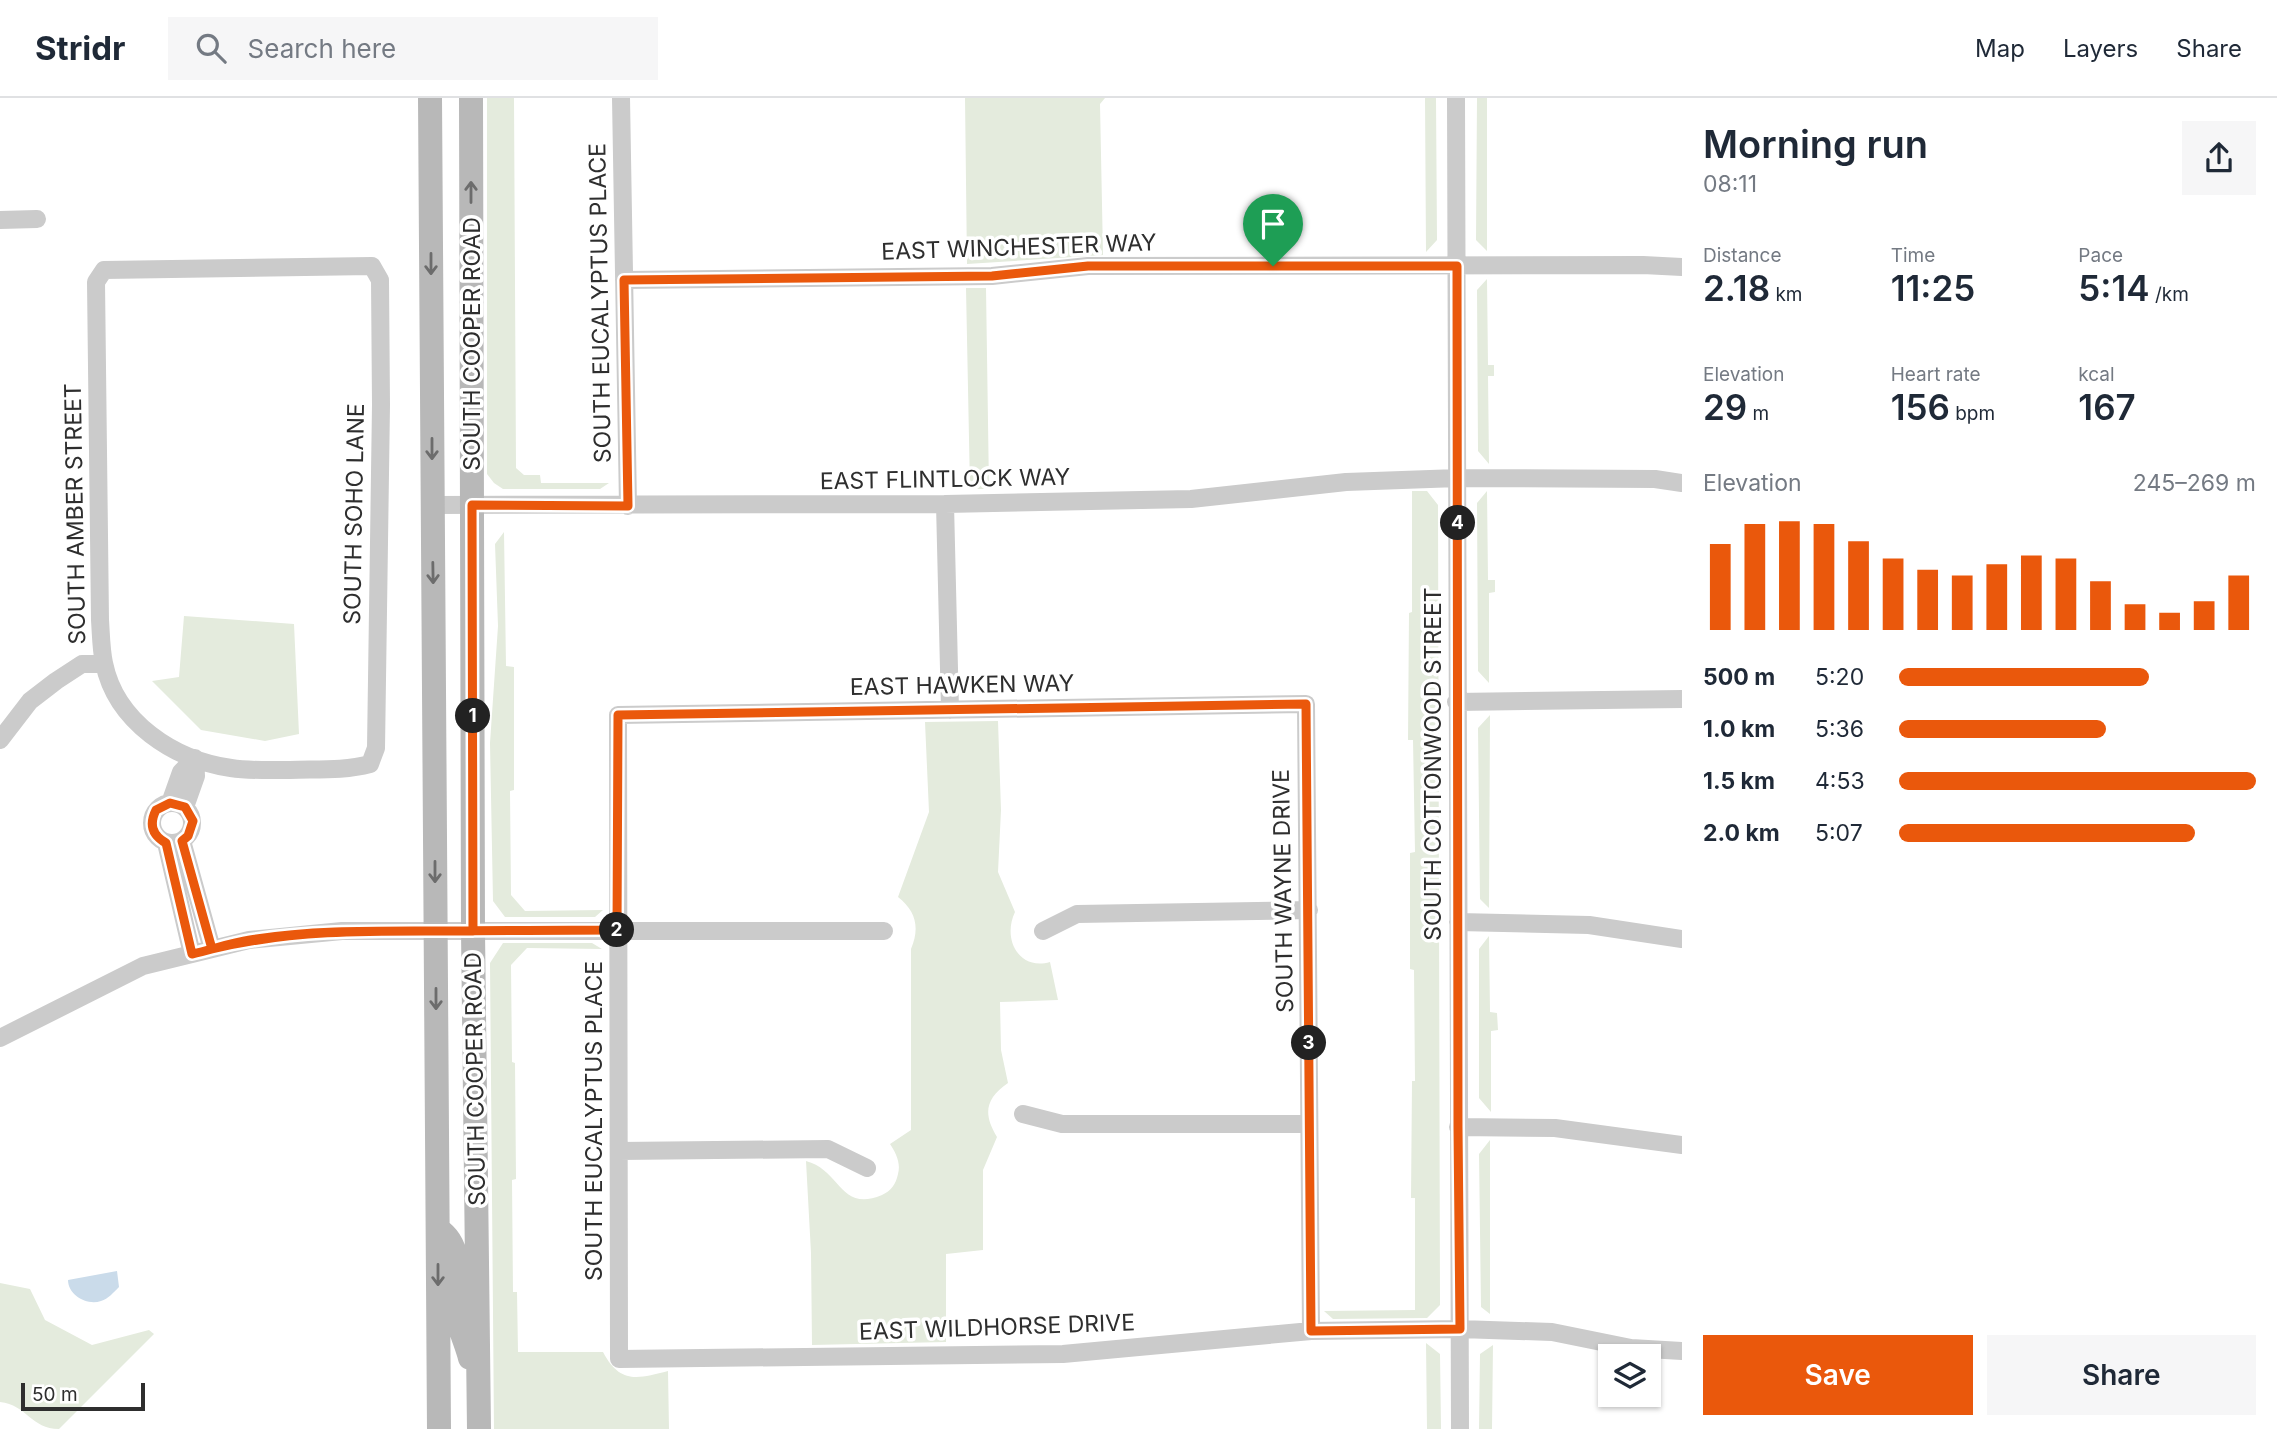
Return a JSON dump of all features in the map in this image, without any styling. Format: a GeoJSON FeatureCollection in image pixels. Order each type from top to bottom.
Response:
{"type":"FeatureCollection","features":[{"type":"Feature","properties":{"kind":"main road","name":"SOUTH COOPER ROAD"},"geometry":{"type":"LineString","coordinates":[[430,98],[439,1429]]}},
{"type":"Feature","properties":{"kind":"main road","name":"SOUTH COOPER ROAD"},"geometry":{"type":"LineString","coordinates":[[471,98],[473,931],[479,1429]]}},
{"type":"Feature","properties":{"kind":"main road"},"geometry":{"type":"LineString","coordinates":[[438,1229],[452,1246],[458,1321],[478,1382]]}},
{"type":"Feature","properties":{"kind":"street","name":"SOUTH EUCALYPTUS PLACE"},"geometry":{"type":"LineString","coordinates":[[621,98],[628,506]]}},
{"type":"Feature","properties":{"kind":"street","name":"SOUTH COTTONWOOD STREET"},"geometry":{"type":"LineString","coordinates":[[1457,98],[1460,1429]]}},
{"type":"Feature","properties":{"kind":"street"},"geometry":{"type":"LineString","coordinates":[[0,220],[37,219]]}},
{"type":"Feature","properties":{"kind":"street","name":"SOUTH SOHO LANE"},"geometry":{"type":"LineString","coordinates":[[104,270],[372,266],[380,280],[376,748],[370,764]]}},
{"type":"Feature","properties":{"kind":"street","name":"EAST WINCHESTER WAY"},"geometry":{"type":"LineString","coordinates":[[624,280],[992,276],[1088,266],[1682,267]]}},
{"type":"Feature","properties":{"kind":"street","name":"SOUTH AMBER STREET"},"geometry":{"type":"LineString","coordinates":[[104,270],[96,282],[100,620],[104,664],[114,689],[127,713],[163,745],[195,758],[231,768],[274,770],[356,768],[370,764]]}},
{"type":"Feature","properties":{"kind":"street","name":"EAST FLINTLOCK WAY"},"geometry":{"type":"LineString","coordinates":[[432,505],[945,504],[1191,499],[1346,482],[1458,478],[1655,479],[1682,483]]}},
{"type":"Feature","properties":{"kind":"street"},"geometry":{"type":"LineString","coordinates":[[945,504],[950,710]]}},
{"type":"Feature","properties":{"kind":"street"},"geometry":{"type":"LineString","coordinates":[[0,740],[30,701],[56,681],[82,664],[104,664]]}},
{"type":"Feature","properties":{"kind":"street"},"geometry":{"type":"LineString","coordinates":[[1457,702],[1682,699]]}},
{"type":"Feature","properties":{"kind":"street","name":"EAST HAWKEN WAY"},"geometry":{"type":"LineString","coordinates":[[618,715],[1306,704]]}},
{"type":"Feature","properties":{"kind":"street","name":"SOUTH WAYNE DRIVE"},"geometry":{"type":"LineString","coordinates":[[1306,704],[1311,1331]]}},
{"type":"Feature","properties":{"kind":"street","name":"SOUTH EUCALYPTUS PLACE"},"geometry":{"type":"LineString","coordinates":[[618,715],[619,1359]]}},
{"type":"Feature","properties":{"kind":"street"},"geometry":{"type":"LineString","coordinates":[[195,758],[196,776],[178,805],[156,810],[152,825],[154,833],[174,842],[212,949]]}},
{"type":"Feature","properties":{"kind":"street"},"geometry":{"type":"LineString","coordinates":[[174,842],[192,829],[190,813],[178,805]]}},
{"type":"Feature","properties":{"kind":"street"},"geometry":{"type":"LineString","coordinates":[[174,842],[192,954]]}},
{"type":"Feature","properties":{"kind":"street"},"geometry":{"type":"LineString","coordinates":[[1043,931],[1077,914],[1309,910]]}},
{"type":"Feature","properties":{"kind":"street"},"geometry":{"type":"LineString","coordinates":[[1458,922],[1589,925],[1682,939]]}},
{"type":"Feature","properties":{"kind":"street"},"geometry":{"type":"LineString","coordinates":[[0,1038],[144,966],[249,940],[342,931],[884,931]]}},
{"type":"Feature","properties":{"kind":"street"},"geometry":{"type":"LineString","coordinates":[[1023,1114],[1062,1124],[1309,1124]]}},
{"type":"Feature","properties":{"kind":"street"},"geometry":{"type":"LineString","coordinates":[[1458,1127],[1555,1128],[1682,1145]]}},
{"type":"Feature","properties":{"kind":"street"},"geometry":{"type":"LineString","coordinates":[[619,1151],[828,1149],[867,1168]]}},
{"type":"Feature","properties":{"kind":"street","name":"EAST WILDHORSE DRIVE"},"geometry":{"type":"LineString","coordinates":[[619,1359],[1063,1354],[1311,1331],[1460,1329],[1552,1332],[1632,1348],[1682,1351]]}},
{"type":"Feature","properties":{"kind":"shaded area"},"geometry":{"type":"Polygon","coordinates":[[[487,98],[514,98],[516,468],[524,475],[540,475],[541,483],[609,483],[600,489],[503,489],[487,474],[487,98]]]}},
{"type":"Feature","properties":{"kind":"shaded area"},"geometry":{"type":"Polygon","coordinates":[[[965,98],[1105,98],[1100,104],[1103,255],[967,264],[965,98]]]}},
{"type":"Feature","properties":{"kind":"shaded area"},"geometry":{"type":"Polygon","coordinates":[[[1425,98],[1436,98],[1437,240],[1426,252],[1425,98]]]}},
{"type":"Feature","properties":{"kind":"shaded area"},"geometry":{"type":"Polygon","coordinates":[[[1477,98],[1487,98],[1487,251],[1476,240],[1477,98]]]}},
{"type":"Feature","properties":{"kind":"shaded area"},"geometry":{"type":"Polygon","coordinates":[[[1487,279],[1488,365],[1494,365],[1494,376],[1488,376],[1489,464],[1478,451],[1477,290],[1487,279]]]}},
{"type":"Feature","properties":{"kind":"shaded area"},"geometry":{"type":"Polygon","coordinates":[[[966,288],[986,288],[989,489],[970,489],[966,288]]]}},
{"type":"Feature","properties":{"kind":"shaded area"},"geometry":{"type":"Polygon","coordinates":[[[1412,491],[1427,491],[1438,505],[1440,1305],[1427,1318],[1333,1319],[1324,1311],[1415,1310],[1415,1198],[1411,1198],[1412,1081],[1415,1081],[1414,970],[1410,969],[1410,853],[1415,852],[1413,740],[1408,740],[1412,491]]]}},
{"type":"Feature","properties":{"kind":"shaded area"},"geometry":{"type":"Polygon","coordinates":[[[1487,491],[1488,580],[1495,580],[1495,592],[1489,593],[1489,683],[1478,671],[1477,503],[1487,491]]]}},
{"type":"Feature","properties":{"kind":"shaded area"},"geometry":{"type":"Polygon","coordinates":[[[504,532],[506,666],[514,667],[514,790],[510,791],[511,895],[525,911],[603,910],[595,917],[505,917],[493,901],[490,743],[498,626],[495,544],[504,532]]]}},
{"type":"Feature","properties":{"kind":"shaded area"},"geometry":{"type":"Polygon","coordinates":[[[184,616],[294,624],[299,734],[265,741],[201,730],[152,681],[179,677],[184,616]]]}},
{"type":"Feature","properties":{"kind":"shaded area"},"geometry":{"type":"Polygon","coordinates":[[[1490,715],[1489,908],[1480,899],[1478,728],[1490,715]]]}},
{"type":"Feature","properties":{"kind":"shaded area"},"geometry":{"type":"Polygon","coordinates":[[[998,721],[1001,810],[998,872],[1015,912],[1012,942],[1022,957],[1030,962],[1050,962],[1058,1000],[1000,1002],[1001,1050],[1008,1083],[995,1095],[989,1107],[988,1114],[997,1137],[983,1170],[983,1250],[946,1254],[946,1342],[812,1345],[806,1161],[818,1166],[849,1195],[857,1199],[882,1195],[893,1187],[899,1170],[890,1144],[911,1130],[911,949],[916,927],[909,908],[898,897],[929,812],[925,722],[998,721]]]}},
{"type":"Feature","properties":{"kind":"shaded area"},"geometry":{"type":"Polygon","coordinates":[[[1489,936],[1490,1012],[1497,1013],[1498,1030],[1491,1031],[1491,1112],[1479,1098],[1479,949],[1489,936]]]}},
{"type":"Feature","properties":{"kind":"shaded area"},"geometry":{"type":"Polygon","coordinates":[[[503,943],[592,943],[602,949],[527,948],[511,965],[516,1179],[512,1180],[513,1292],[517,1292],[518,1352],[603,1352],[616,1370],[623,1374],[638,1377],[668,1371],[669,1429],[494,1429],[490,963],[503,943]]]}},
{"type":"Feature","properties":{"kind":"shaded area"},"geometry":{"type":"Polygon","coordinates":[[[1490,1140],[1490,1314],[1481,1307],[1479,1154],[1490,1140]]]}},
{"type":"Feature","properties":{"kind":"shaded area"},"geometry":{"type":"Polygon","coordinates":[[[0,1283],[30,1289],[45,1320],[92,1345],[149,1330],[154,1334],[59,1429],[50,1428],[35,1421],[17,1407],[0,1402],[0,1283]]]}},
{"type":"Feature","properties":{"kind":"shaded area"},"geometry":{"type":"Polygon","coordinates":[[[1426,1343],[1440,1354],[1441,1429],[1427,1429],[1426,1343]]]}},
{"type":"Feature","properties":{"kind":"shaded area"},"geometry":{"type":"Polygon","coordinates":[[[1493,1345],[1492,1429],[1479,1429],[1480,1354],[1493,1345]]]}},
{"type":"Feature","properties":{"kind":"water"},"geometry":{"type":"Polygon","coordinates":[[[117,1271],[119,1287],[101,1301],[84,1301],[75,1295],[69,1285],[68,1280],[117,1271]]]}},
{"type":"Feature","properties":{"kind":"route"},"geometry":{"type":"LineString","coordinates":[[1273,266],[1088,266],[992,276],[624,280],[628,506],[472,505],[473,931],[436,931],[342,931],[249,940],[212,949],[182,841],[192,829],[193,821],[185,807],[170,803],[156,810],[152,825],[154,833],[166,843],[192,954],[249,940],[342,931],[436,931],[473,931],[617,930],[618,715],[1306,704],[1311,1331],[1460,1329],[1457,266],[1273,266]]}}]}
